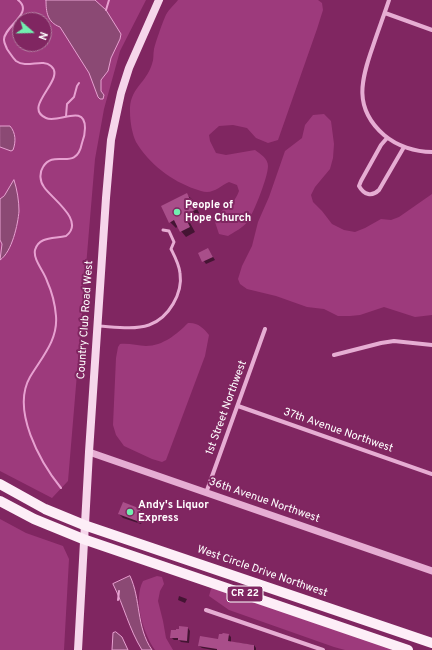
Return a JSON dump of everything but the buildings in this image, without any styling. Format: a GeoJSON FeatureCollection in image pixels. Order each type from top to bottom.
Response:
{"type":"FeatureCollection","features":[{"type":"Feature","properties":{"kind":"main road","name":"Country Club Road West"},"geometry":{"type":"LineString","coordinates":[[78,650],[88,452],[109,160],[115,117],[121,93],[129,68],[159,0]]}},
{"type":"Feature","properties":{"kind":"main road","name":"CR 22"},"geometry":{"type":"LineString","coordinates":[[0,484],[45,509],[84,525]]}},
{"type":"Feature","properties":{"kind":"main road","name":"CR 22"},"geometry":{"type":"LineString","coordinates":[[0,500],[34,519],[83,539],[408,650]]}},
{"type":"Feature","properties":{"kind":"main road","name":"West Circle Drive Northwest"},"geometry":{"type":"LineString","coordinates":[[84,525],[432,643]]}},
{"type":"Feature","properties":{"kind":"street"},"geometry":{"type":"LineString","coordinates":[[389,0],[362,80],[362,92],[365,108],[370,120],[387,138],[404,147],[418,151],[432,152]]}},
{"type":"Feature","properties":{"kind":"street"},"geometry":{"type":"LineString","coordinates":[[385,13],[432,30]]}},
{"type":"Feature","properties":{"kind":"street"},"geometry":{"type":"LineString","coordinates":[[387,138],[381,145],[361,181],[360,186],[365,193],[371,195],[375,194],[379,190],[404,147]]}},
{"type":"Feature","properties":{"kind":"street","name":"1st Street Northwest"},"geometry":{"type":"LineString","coordinates":[[206,493],[264,329]]}},
{"type":"Feature","properties":{"kind":"street"},"geometry":{"type":"LineString","coordinates":[[334,355],[381,343],[401,342],[432,345]]}},
{"type":"Feature","properties":{"kind":"street","name":"37th Avenue Northwest"},"geometry":{"type":"LineString","coordinates":[[238,406],[432,474]]}},
{"type":"Feature","properties":{"kind":"street","name":"36th Avenue Northwest"},"geometry":{"type":"LineString","coordinates":[[88,452],[432,571]]}},
{"type":"Feature","properties":{"kind":"street"},"geometry":{"type":"LineString","coordinates":[[206,610],[323,650]]}},
{"type":"Feature","properties":{"kind":"lane"},"geometry":{"type":"LineString","coordinates":[[97,326],[142,326],[154,322],[164,314],[176,298],[180,283],[180,271],[171,249],[174,242],[169,231],[163,230]]}},
{"type":"Feature","properties":{"kind":"shaded area"},"geometry":{"type":"Polygon","coordinates":[[[0,0],[146,0],[120,51],[104,109],[95,159],[68,481],[52,498],[0,471],[0,0]]]}},
{"type":"Feature","properties":{"kind":"shaded area"},"geometry":{"type":"Polygon","coordinates":[[[46,0],[95,0],[106,10],[121,34],[111,58],[108,71],[101,80],[101,91],[104,95],[103,99],[98,97],[89,73],[60,27],[52,22],[52,12],[47,12],[46,0]]]}},
{"type":"Feature","properties":{"kind":"shaded area"},"geometry":{"type":"Polygon","coordinates":[[[178,0],[318,0],[322,3],[323,10],[317,29],[278,140],[268,143],[256,138],[247,128],[233,125],[219,126],[209,135],[210,141],[216,153],[226,155],[255,150],[263,156],[268,163],[263,186],[251,217],[244,226],[228,236],[219,234],[215,222],[220,213],[233,201],[237,195],[239,191],[237,185],[229,182],[210,192],[186,186],[162,171],[147,158],[136,142],[132,131],[130,104],[132,97],[146,77],[153,62],[155,46],[166,15],[178,0]]]}},
{"type":"Feature","properties":{"kind":"shaded area"},"geometry":{"type":"Polygon","coordinates":[[[324,114],[331,121],[334,144],[333,158],[330,169],[315,187],[311,195],[313,202],[332,224],[344,230],[355,232],[381,219],[391,220],[399,217],[432,194],[432,315],[415,317],[384,307],[360,315],[338,316],[324,309],[307,307],[276,296],[247,289],[240,284],[238,279],[242,266],[252,246],[258,222],[269,197],[285,151],[302,138],[305,125],[313,115],[324,114]]]}},
{"type":"Feature","properties":{"kind":"shaded area"},"geometry":{"type":"Polygon","coordinates":[[[0,126],[10,126],[13,132],[15,144],[13,150],[11,151],[0,147],[0,126]]]}},
{"type":"Feature","properties":{"kind":"shaded area"},"geometry":{"type":"Polygon","coordinates":[[[14,180],[19,203],[17,223],[14,237],[8,251],[0,260],[2,244],[0,240],[0,199],[4,196],[14,180]]]}},
{"type":"Feature","properties":{"kind":"shaded area"},"geometry":{"type":"Polygon","coordinates":[[[188,323],[194,323],[200,326],[209,335],[205,356],[166,460],[162,462],[124,446],[116,435],[113,425],[116,358],[118,347],[120,344],[146,346],[164,342],[188,323]]]}},
{"type":"Feature","properties":{"kind":"shaded area"},"geometry":{"type":"Polygon","coordinates":[[[0,519],[26,533],[63,546],[69,559],[64,650],[0,650],[0,519]]]}},
{"type":"Feature","properties":{"kind":"shaded area"},"geometry":{"type":"Polygon","coordinates":[[[130,576],[136,594],[143,632],[152,650],[142,650],[113,584],[130,576]]]}},
{"type":"Feature","properties":{"kind":"shaded area"},"geometry":{"type":"Polygon","coordinates":[[[157,576],[162,577],[164,584],[160,591],[158,601],[166,638],[173,650],[155,650],[143,626],[139,607],[140,589],[143,581],[157,576]]]}},
{"type":"Feature","properties":{"kind":"shaded area"},"geometry":{"type":"Polygon","coordinates":[[[215,586],[407,650],[345,650],[334,647],[229,610],[209,596],[211,589],[215,586]]]}},
{"type":"Feature","properties":{"kind":"shaded area"},"geometry":{"type":"Polygon","coordinates":[[[116,632],[122,637],[128,650],[112,650],[113,633],[116,632]]]}},
{"type":"Feature","properties":{"kind":"waterway"},"geometry":{"type":"LineString","coordinates":[[18,0],[22,5],[23,10],[21,15],[8,30],[4,41],[7,49],[16,61],[25,64],[43,63],[51,66],[54,72],[53,78],[38,107],[40,113],[46,118],[51,119],[76,115],[81,117],[84,121],[85,128],[84,138],[79,152],[75,157],[70,159],[53,159],[43,167],[41,172],[40,177],[43,185],[65,210],[70,217],[72,224],[71,230],[66,236],[43,240],[35,250],[39,266],[46,277],[52,294],[56,312],[56,325],[52,341],[30,377],[25,390],[24,405],[30,435],[45,464],[61,488]]}},
{"type":"Feature","properties":{"kind":"waterway"},"geometry":{"type":"LineString","coordinates":[[106,10],[109,0]]}},
{"type":"Feature","properties":{"kind":"waterway"},"geometry":{"type":"LineString","coordinates":[[66,116],[67,104],[74,97],[79,83]]}},
{"type":"Feature","properties":{"kind":"waterway"},"geometry":{"type":"LineString","coordinates":[[118,600],[119,591]]}},
{"type":"Feature","properties":{"kind":"place","name":"People of Hope Church"},"geometry":{"type":"Point","coordinates":[177,212]}},
{"type":"Feature","properties":{"kind":"place","name":"Andy's Liquor Express"},"geometry":{"type":"Point","coordinates":[130,512]}}]}
